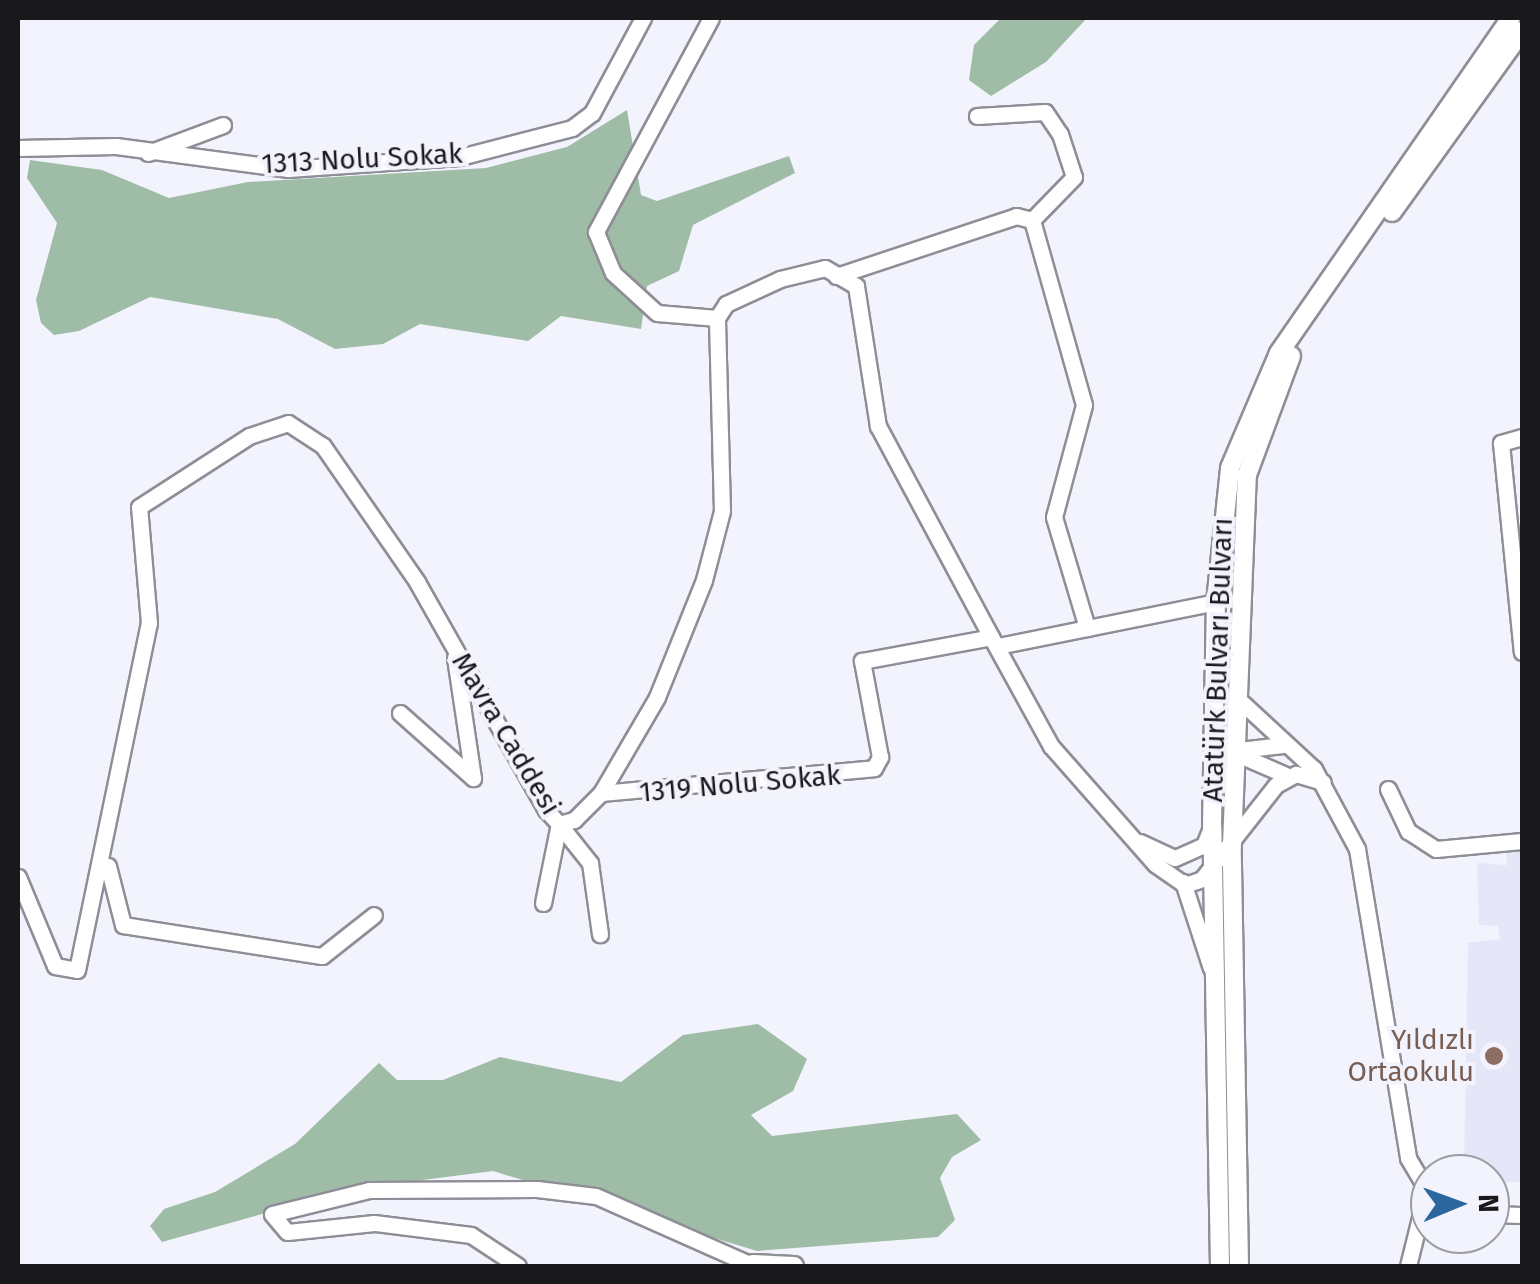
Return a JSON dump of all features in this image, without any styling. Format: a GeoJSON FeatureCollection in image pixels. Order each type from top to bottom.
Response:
{"type":"FeatureCollection","features":[{"type":"Feature","properties":{"kind":"street","name":"1313 Nolu Sokak"},"geometry":{"type":"LineString","coordinates":[[18,148],[144,154],[288,169],[460,157],[572,128],[592,112],[643,18]]}},
{"type":"Feature","properties":{"kind":"street"},"geometry":{"type":"LineString","coordinates":[[712,18],[596,232],[614,273],[657,313],[717,318],[726,304],[780,279],[826,268],[856,286],[878,426],[1052,746],[1132,838],[1183,882],[1212,969]]}},
{"type":"Feature","properties":{"kind":"street","name":"Atatürk Bulvarı Bulvarı"},"geometry":{"type":"LineString","coordinates":[[1220,1266],[1212,827],[1216,602],[1230,468],[1252,403],[1510,18]]}},
{"type":"Feature","properties":{"kind":"street","name":"Atatürk Bulvarı Bulvarı"},"geometry":{"type":"LineString","coordinates":[[1239,1266],[1232,846],[1248,476],[1270,396],[1340,281],[1522,31]]}},
{"type":"Feature","properties":{"kind":"street"},"geometry":{"type":"LineString","coordinates":[[977,116],[1046,112],[1060,134],[1074,177],[1032,220]]}},
{"type":"Feature","properties":{"kind":"street"},"geometry":{"type":"LineString","coordinates":[[144,154],[223,125]]}},
{"type":"Feature","properties":{"kind":"street"},"geometry":{"type":"LineString","coordinates":[[836,276],[1016,216],[1032,220]]}},
{"type":"Feature","properties":{"kind":"street"},"geometry":{"type":"LineString","coordinates":[[1032,220],[1084,405],[1054,517],[1087,628]]}},
{"type":"Feature","properties":{"kind":"street","name":"Mavra Caddesi"},"geometry":{"type":"LineString","coordinates":[[18,877],[55,966],[76,970],[106,858],[149,624],[139,507],[249,436],[288,423],[323,446],[452,644],[559,824],[601,793],[657,697],[722,511],[717,318]]}},
{"type":"Feature","properties":{"kind":"street"},"geometry":{"type":"LineString","coordinates":[[1522,438],[1500,443],[1522,652]]}},
{"type":"Feature","properties":{"kind":"street"},"geometry":{"type":"LineString","coordinates":[[994,642],[1216,602]]}},
{"type":"Feature","properties":{"kind":"street","name":"1319 Nolu Sokak"},"geometry":{"type":"LineString","coordinates":[[601,793],[874,768],[880,758],[862,661],[994,642]]}},
{"type":"Feature","properties":{"kind":"street"},"geometry":{"type":"LineString","coordinates":[[400,714],[473,778],[452,644]]}},
{"type":"Feature","properties":{"kind":"street"},"geometry":{"type":"LineString","coordinates":[[1237,698],[1324,782],[1371,895],[1410,1162]]}},
{"type":"Feature","properties":{"kind":"street"},"geometry":{"type":"LineString","coordinates":[[1213,753],[1283,745]]}},
{"type":"Feature","properties":{"kind":"street"},"geometry":{"type":"LineString","coordinates":[[1236,753],[1288,776],[1324,782]]}},
{"type":"Feature","properties":{"kind":"street"},"geometry":{"type":"LineString","coordinates":[[1183,882],[1214,872],[1288,776]]}},
{"type":"Feature","properties":{"kind":"street"},"geometry":{"type":"LineString","coordinates":[[1388,790],[1408,831],[1436,849],[1522,841]]}},
{"type":"Feature","properties":{"kind":"street"},"geometry":{"type":"LineString","coordinates":[[543,903],[559,824]]}},
{"type":"Feature","properties":{"kind":"street"},"geometry":{"type":"LineString","coordinates":[[559,824],[590,864],[600,934]]}},
{"type":"Feature","properties":{"kind":"street"},"geometry":{"type":"LineString","coordinates":[[1132,838],[1174,858],[1204,846],[1212,827]]}},
{"type":"Feature","properties":{"kind":"street"},"geometry":{"type":"LineString","coordinates":[[106,858],[123,925],[322,956],[374,915]]}},
{"type":"Feature","properties":{"kind":"street"},"geometry":{"type":"LineString","coordinates":[[518,1266],[471,1235],[374,1224],[287,1232],[272,1214],[369,1190],[537,1189],[596,1196],[754,1265],[794,1266]]}},
{"type":"Feature","properties":{"kind":"shaded area","name":"Yıldızlı Ortaokulu"},"geometry":{"type":"Polygon","coordinates":[[[1522,845],[1522,1182],[1510,1182],[1510,1154],[1464,1154],[1468,943],[1500,939],[1498,926],[1479,925],[1477,863],[1507,865],[1506,846],[1522,845]]]}},
{"type":"Feature","properties":{"kind":"green space"},"geometry":{"type":"Polygon","coordinates":[[[1001,18],[1087,18],[1046,62],[991,96],[969,80],[974,45],[1001,18]]]}},
{"type":"Feature","properties":{"kind":"green space"},"geometry":{"type":"Polygon","coordinates":[[[627,110],[641,195],[657,201],[789,156],[795,173],[693,225],[679,271],[647,286],[641,329],[561,316],[528,341],[420,324],[383,344],[335,349],[278,319],[150,297],[79,331],[54,335],[41,323],[36,300],[57,223],[27,178],[30,160],[102,170],[169,198],[248,182],[486,168],[567,147],[627,110]]]}},
{"type":"Feature","properties":{"kind":"green space"},"geometry":{"type":"Polygon","coordinates":[[[758,1024],[807,1059],[793,1091],[751,1115],[772,1136],[957,1114],[981,1140],[952,1157],[940,1178],[955,1220],[938,1237],[757,1251],[493,1171],[352,1189],[162,1242],[150,1226],[164,1209],[215,1192],[295,1144],[379,1063],[397,1080],[443,1080],[500,1057],[621,1082],[683,1035],[758,1024]]]}},
{"type":"Feature","properties":{"kind":"place","name":"Yıldızlı Ortaokulu"},"geometry":{"type":"Point","coordinates":[1494,1056]}}]}
